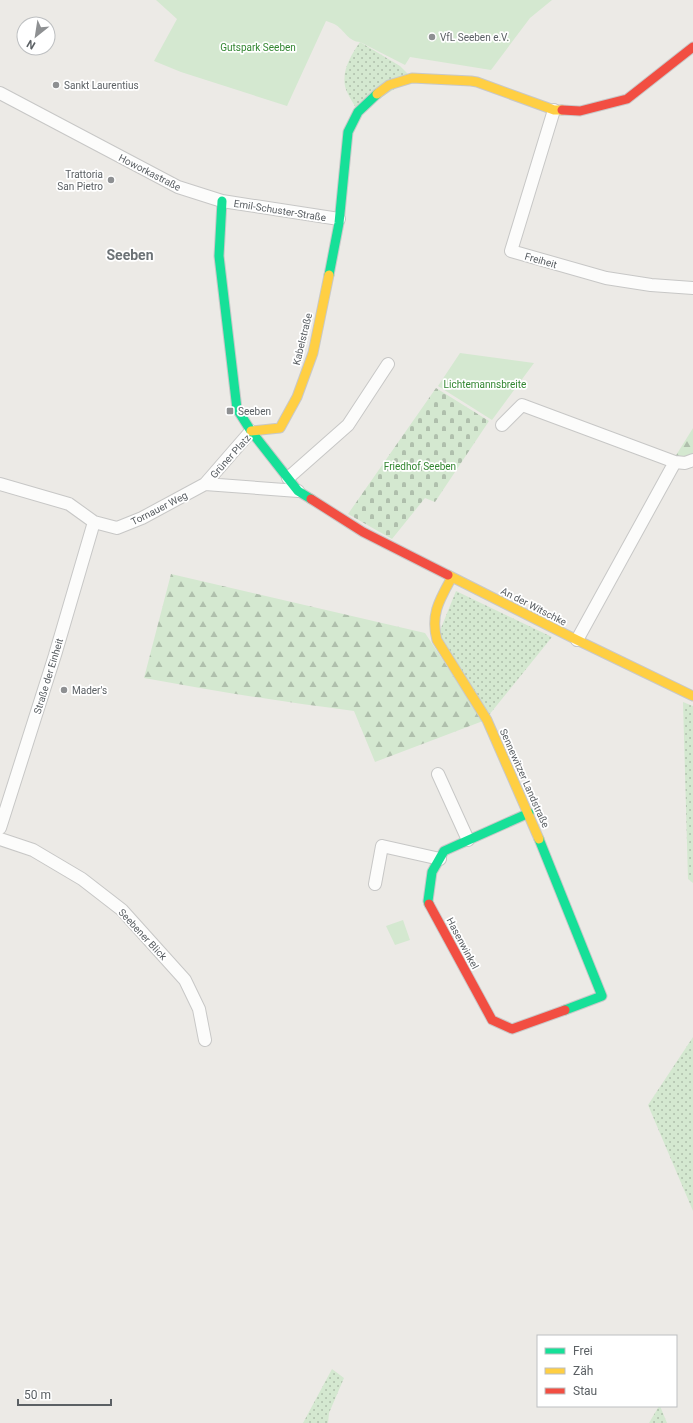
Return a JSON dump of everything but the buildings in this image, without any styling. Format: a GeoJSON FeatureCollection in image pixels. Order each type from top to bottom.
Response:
{"type":"FeatureCollection","features":[{"type":"Feature","properties":{"kind":"street","name":"Emil-Schuster-Straße"},"geometry":{"type":"LineString","coordinates":[[222,201],[339,221],[348,132],[358,112],[389,85],[412,78],[478,82],[554,110],[580,111],[627,100],[693,47]]}},
{"type":"Feature","properties":{"kind":"street","name":"Howorkastraße"},"geometry":{"type":"LineString","coordinates":[[0,93],[178,188],[222,201]]}},
{"type":"Feature","properties":{"kind":"street","name":"Freiheit"},"geometry":{"type":"LineString","coordinates":[[554,110],[511,251],[606,278],[651,286],[693,288]]}},
{"type":"Feature","properties":{"kind":"street"},"geometry":{"type":"LineString","coordinates":[[222,201],[219,256],[237,409],[251,431]]}},
{"type":"Feature","properties":{"kind":"street","name":"Kabelstraße"},"geometry":{"type":"LineString","coordinates":[[251,431],[280,428],[297,397],[312,353],[339,221]]}},
{"type":"Feature","properties":{"kind":"street"},"geometry":{"type":"LineString","coordinates":[[288,478],[348,425],[388,364]]}},
{"type":"Feature","properties":{"kind":"street"},"geometry":{"type":"LineString","coordinates":[[502,425],[522,405],[675,462],[685,463],[693,460]]}},
{"type":"Feature","properties":{"kind":"street","name":"Grüner Platz"},"geometry":{"type":"LineString","coordinates":[[205,484],[251,431],[298,491],[366,533]]}},
{"type":"Feature","properties":{"kind":"street"},"geometry":{"type":"LineString","coordinates":[[577,640],[675,462]]}},
{"type":"Feature","properties":{"kind":"street","name":"Tornauer Weg"},"geometry":{"type":"LineString","coordinates":[[0,484],[69,504],[94,522],[117,528],[142,518],[205,484]]}},
{"type":"Feature","properties":{"kind":"street","name":"Grüner Platz"},"geometry":{"type":"LineString","coordinates":[[205,484],[298,491]]}},
{"type":"Feature","properties":{"kind":"street","name":"Straße der Einheit"},"geometry":{"type":"LineString","coordinates":[[0,828],[55,655],[94,522]]}},
{"type":"Feature","properties":{"kind":"street","name":"An der Witschke"},"geometry":{"type":"LineString","coordinates":[[366,533],[577,640],[693,696]]}},
{"type":"Feature","properties":{"kind":"street","name":"Sennewitzer Landstraße"},"geometry":{"type":"LineString","coordinates":[[452,577],[434,616],[433,623],[435,635],[487,720],[529,813],[602,996]]}},
{"type":"Feature","properties":{"kind":"street"},"geometry":{"type":"LineString","coordinates":[[438,774],[468,840]]}},
{"type":"Feature","properties":{"kind":"street","name":"Hasenwinkel"},"geometry":{"type":"LineString","coordinates":[[529,813],[444,851],[432,872],[428,901],[492,1020],[512,1029],[602,996]]}},
{"type":"Feature","properties":{"kind":"street","name":"Seebener Blick"},"geometry":{"type":"LineString","coordinates":[[0,839],[33,850],[82,879],[122,910],[185,980],[199,1009],[205,1040]]}},
{"type":"Feature","properties":{"kind":"street"},"geometry":{"type":"LineString","coordinates":[[375,884],[382,846],[440,859]]}},
{"type":"Feature","properties":{"kind":"green space","name":"Gutspark Seeben"},"geometry":{"type":"Polygon","coordinates":[[[156,0],[552,0],[530,18],[491,70],[410,57],[405,65],[360,42],[353,40],[339,27],[326,21],[287,106],[181,72],[154,61],[177,19],[156,0]]]}},
{"type":"Feature","properties":{"kind":"green space"},"geometry":{"type":"Polygon","coordinates":[[[360,42],[400,66],[412,78],[358,112],[347,92],[344,80],[348,63],[360,42]]]}},
{"type":"Feature","properties":{"kind":"green space","name":"Lichtemannsbreite"},"geometry":{"type":"Polygon","coordinates":[[[460,353],[534,363],[492,420],[438,386],[460,353]]]}},
{"type":"Feature","properties":{"kind":"green space","name":"Friedhof Seeben"},"geometry":{"type":"Polygon","coordinates":[[[436,388],[489,421],[435,502],[425,498],[392,539],[348,514],[436,388]]]}},
{"type":"Feature","properties":{"kind":"green space"},"geometry":{"type":"Polygon","coordinates":[[[693,428],[693,460],[675,457],[693,428]]]}},
{"type":"Feature","properties":{"kind":"green space"},"geometry":{"type":"Polygon","coordinates":[[[171,574],[425,633],[483,721],[375,762],[354,711],[249,696],[144,678],[171,574]]]}},
{"type":"Feature","properties":{"kind":"green space"},"geometry":{"type":"Polygon","coordinates":[[[456,591],[552,637],[489,715],[439,633],[456,591]]]}},
{"type":"Feature","properties":{"kind":"green space"},"geometry":{"type":"Polygon","coordinates":[[[683,702],[693,706],[693,883],[688,879],[683,702]]]}},
{"type":"Feature","properties":{"kind":"green space"},"geometry":{"type":"Polygon","coordinates":[[[403,920],[410,940],[395,945],[386,926],[403,920]]]}},
{"type":"Feature","properties":{"kind":"green space"},"geometry":{"type":"Polygon","coordinates":[[[693,1037],[693,1211],[648,1105],[693,1037]]]}},
{"type":"Feature","properties":{"kind":"green space"},"geometry":{"type":"Polygon","coordinates":[[[332,1369],[344,1378],[329,1413],[328,1423],[303,1423],[332,1369]]]}},
{"type":"Feature","properties":{"kind":"green space"},"geometry":{"type":"Polygon","coordinates":[[[658,1407],[660,1407],[667,1423],[649,1423],[658,1407]]]}},
{"type":"Feature","properties":{"kind":"traffic: fast"},"geometry":{"type":"LineString","coordinates":[[329,275],[339,223],[348,132],[358,112],[377,94]]}},
{"type":"Feature","properties":{"kind":"traffic: fast"},"geometry":{"type":"LineString","coordinates":[[222,201],[219,256],[237,409],[251,431],[298,491],[311,499]]}},
{"type":"Feature","properties":{"kind":"traffic: fast"},"geometry":{"type":"LineString","coordinates":[[429,904],[428,901],[432,872],[444,851],[529,813]]}},
{"type":"Feature","properties":{"kind":"traffic: fast"},"geometry":{"type":"LineString","coordinates":[[539,839],[602,996],[565,1010]]}},
{"type":"Feature","properties":{"kind":"traffic: slow"},"geometry":{"type":"LineString","coordinates":[[377,94],[389,85],[412,78],[471,81],[554,110],[562,110]]}},
{"type":"Feature","properties":{"kind":"traffic: slow"},"geometry":{"type":"LineString","coordinates":[[251,431],[280,428],[297,397],[313,353],[329,275]]}},
{"type":"Feature","properties":{"kind":"traffic: slow"},"geometry":{"type":"LineString","coordinates":[[448,575],[693,696]]}},
{"type":"Feature","properties":{"kind":"traffic: slow"},"geometry":{"type":"LineString","coordinates":[[452,577],[437,607],[435,622],[437,640],[487,720],[539,839]]}},
{"type":"Feature","properties":{"kind":"traffic: jam"},"geometry":{"type":"LineString","coordinates":[[562,110],[580,111],[627,99],[693,47]]}},
{"type":"Feature","properties":{"kind":"traffic: jam"},"geometry":{"type":"LineString","coordinates":[[311,499],[363,532],[448,575]]}},
{"type":"Feature","properties":{"kind":"traffic: jam"},"geometry":{"type":"LineString","coordinates":[[429,904],[492,1020],[512,1029],[565,1010]]}},
{"type":"Feature","properties":{"kind":"place","name":"VfL Seeben e.V."},"geometry":{"type":"Point","coordinates":[432,37]}},
{"type":"Feature","properties":{"kind":"place","name":"Sankt Laurentius"},"geometry":{"type":"Point","coordinates":[56,85]}},
{"type":"Feature","properties":{"kind":"place","name":"Trattoria San Pietro"},"geometry":{"type":"Point","coordinates":[111,180]}},
{"type":"Feature","properties":{"kind":"place","name":"Seeben"},"geometry":{"type":"Point","coordinates":[230,411]}},
{"type":"Feature","properties":{"kind":"place","name":"Mader's"},"geometry":{"type":"Point","coordinates":[64,690]}},
{"type":"Feature","properties":{"kind":"district","name":"Seeben"},"geometry":{"type":"Point","coordinates":[130,255]}}]}
